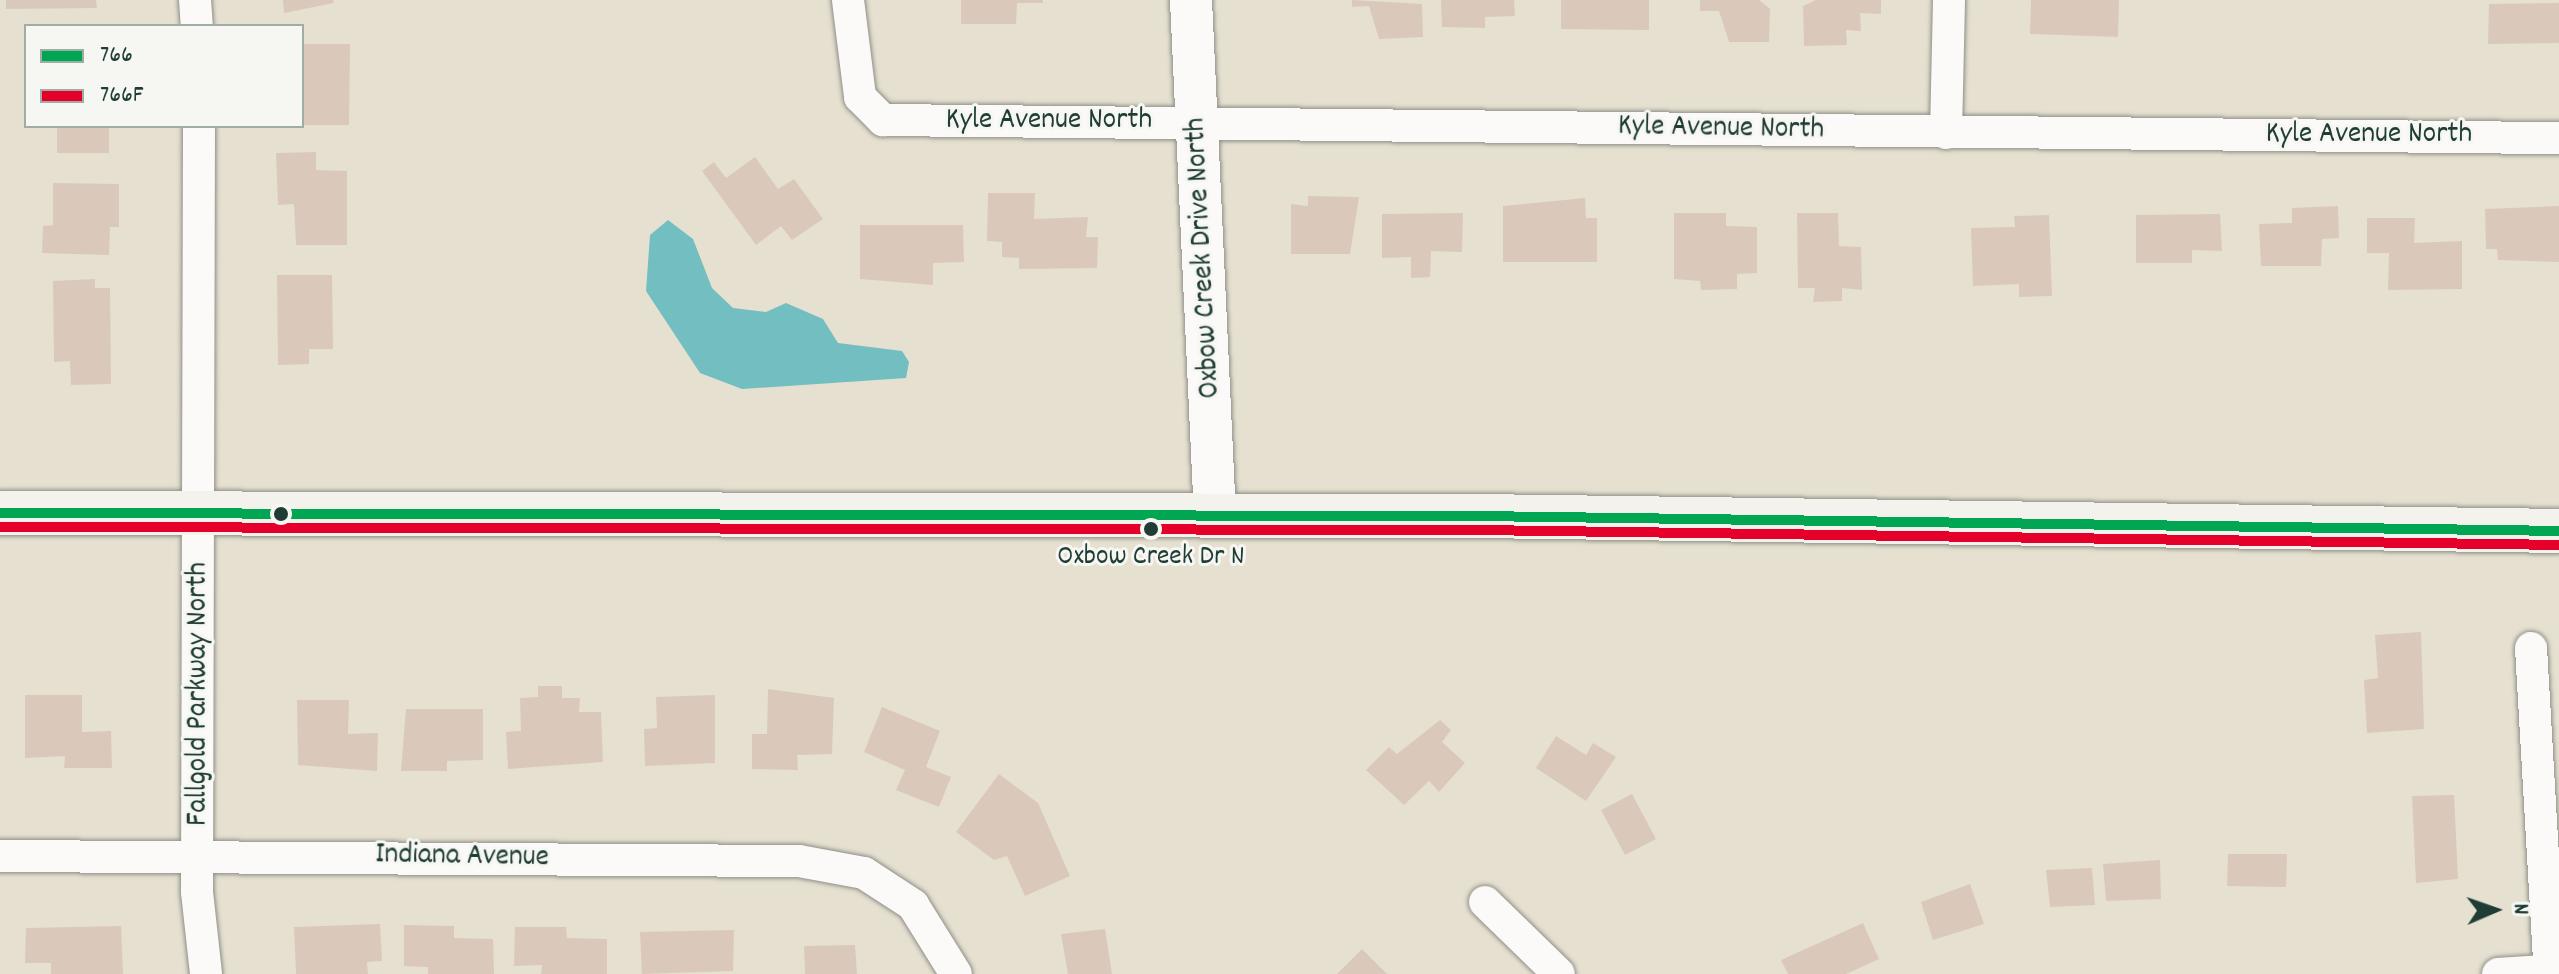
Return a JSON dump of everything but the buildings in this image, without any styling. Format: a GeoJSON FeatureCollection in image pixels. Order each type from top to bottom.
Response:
{"type":"FeatureCollection","features":[{"type":"Feature","properties":{"kind":"main road"},"geometry":{"type":"LineString","coordinates":[[0,513],[198,511],[1215,516],[2559,531]]}},
{"type":"Feature","properties":{"kind":"street"},"geometry":{"type":"LineString","coordinates":[[195,0],[197,24]]}},
{"type":"Feature","properties":{"kind":"street","name":"Kyle Avenue North"},"geometry":{"type":"LineString","coordinates":[[848,0],[860,97],[883,120],[2559,138]]}},
{"type":"Feature","properties":{"kind":"street","name":"Oxbow Creek Drive North"},"geometry":{"type":"LineString","coordinates":[[1191,0],[1215,516]]}},
{"type":"Feature","properties":{"kind":"street"},"geometry":{"type":"LineString","coordinates":[[1946,133],[1949,0]]}},
{"type":"Feature","properties":{"kind":"street","name":"Fallgold Parkway North"},"geometry":{"type":"LineString","coordinates":[[199,128],[200,855],[206,974]]}},
{"type":"Feature","properties":{"kind":"street"},"geometry":{"type":"LineString","coordinates":[[2498,974],[2553,971],[2531,648]]}},
{"type":"Feature","properties":{"kind":"street","name":"Indiana Avenue"},"geometry":{"type":"LineString","coordinates":[[0,856],[799,861],[864,873],[913,905],[956,974]]}},
{"type":"Feature","properties":{"kind":"street"},"geometry":{"type":"LineString","coordinates":[[1485,902],[1559,974]]}},
{"type":"Feature","properties":{"kind":"water"},"geometry":{"type":"Polygon","coordinates":[[[668,220],[693,239],[712,288],[733,308],[766,312],[786,303],[823,319],[838,343],[902,351],[909,362],[906,378],[742,389],[700,373],[646,291],[650,235],[668,220]]]}},
{"type":"Feature","properties":{"kind":"transit line","name":"766"},"geometry":{"type":"LineString","coordinates":[[0,513],[1477,516],[2559,531]]}},
{"type":"Feature","properties":{"kind":"transit line","name":"766F"},"geometry":{"type":"LineString","coordinates":[[0,527],[1477,530],[2559,545]]}},
{"type":"Feature","properties":{"kind":"place","name":"Oxbow Creek Dr N"},"geometry":{"type":"Point","coordinates":[1151,529]}}]}
